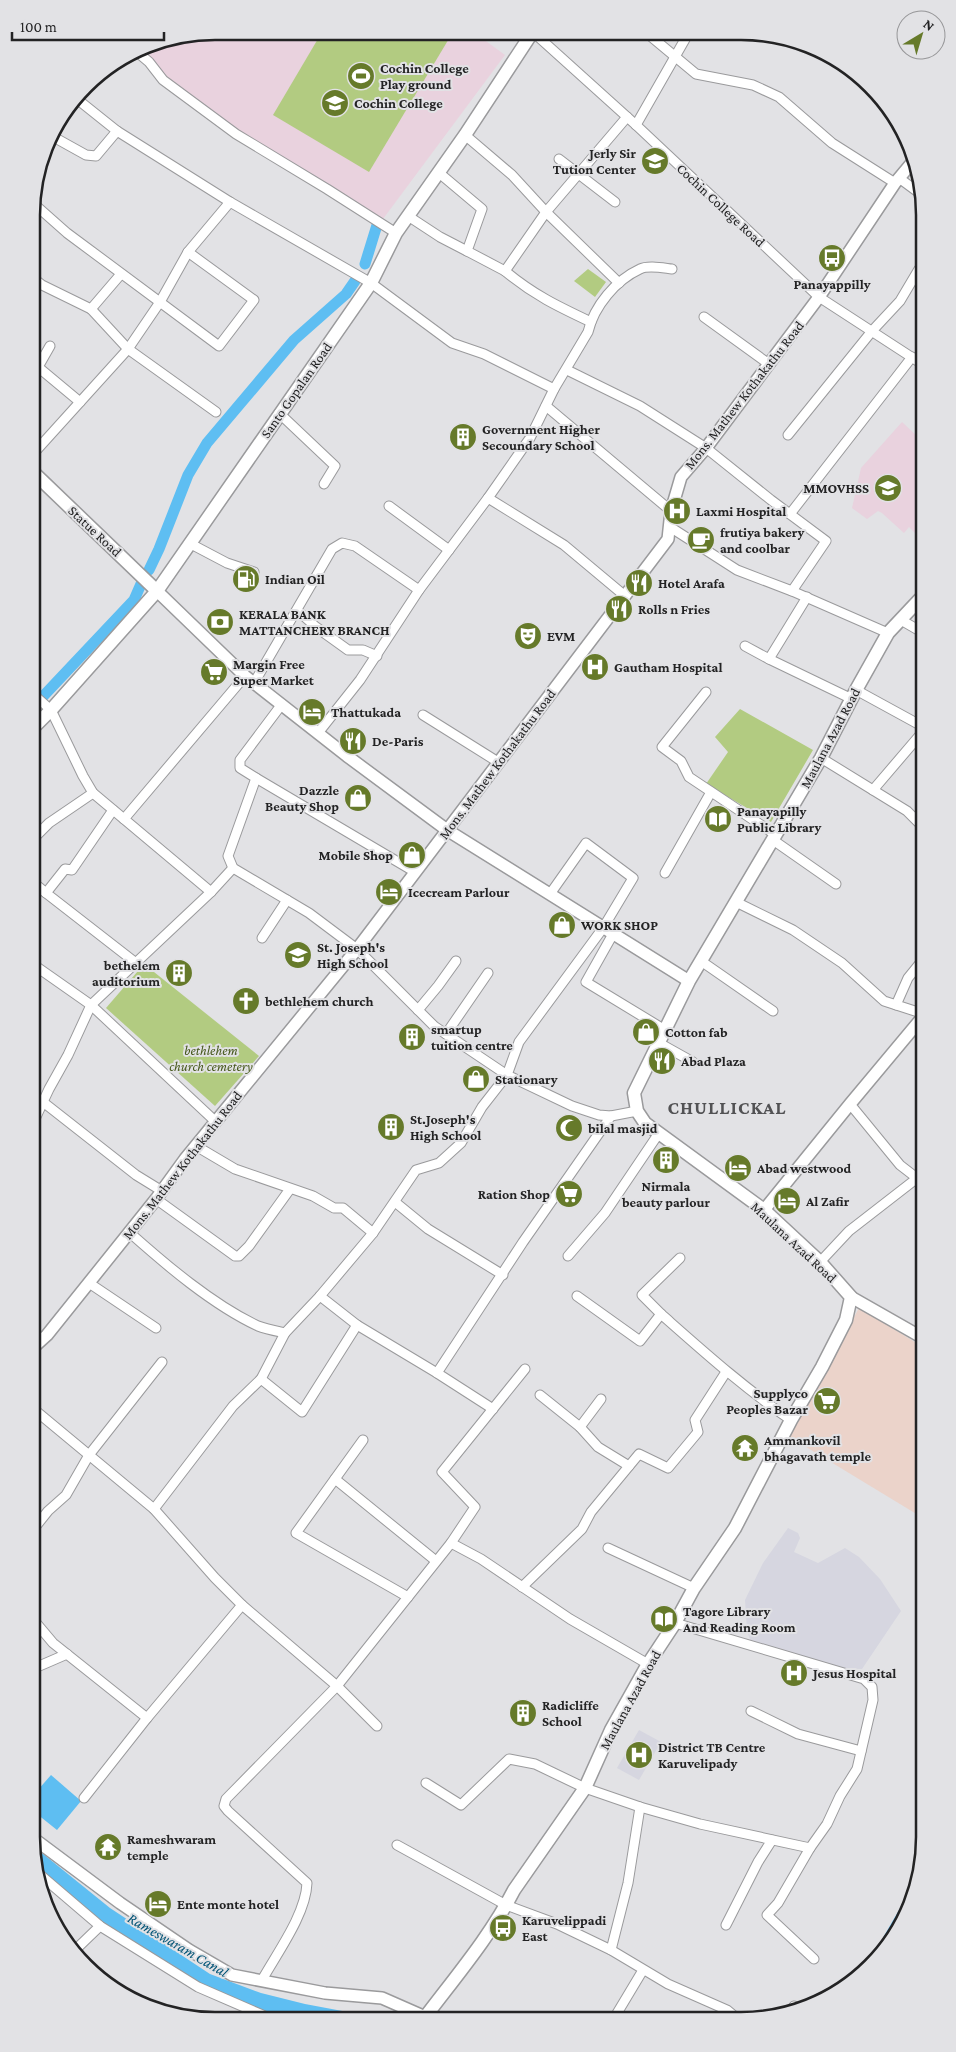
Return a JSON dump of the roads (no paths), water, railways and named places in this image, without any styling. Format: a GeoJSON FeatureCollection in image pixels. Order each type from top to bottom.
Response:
{"type":"FeatureCollection","features":[{"type":"Feature","properties":{"kind":"main road","name":"Santo Gopalan Road"},"geometry":{"type":"LineString","coordinates":[[40,718],[47,707],[157,590],[371,283],[396,233],[528,40]]}},
{"type":"Feature","properties":{"kind":"main road","name":"Statue Road"},"geometry":{"type":"LineString","coordinates":[[40,479],[157,590]]}},
{"type":"Feature","properties":{"kind":"main road","name":"Maulana Azad Road"},"geometry":{"type":"LineString","coordinates":[[428,2012],[506,1905],[514,1890],[585,1788],[610,1730],[694,1588],[735,1528],[846,1320],[851,1298],[820,1262],[764,1210],[644,1123],[634,1102],[634,1093],[689,982],[821,758],[888,633],[916,603]]}},
{"type":"Feature","properties":{"kind":"street","name":"Cochin College Road"},"geometry":{"type":"LineString","coordinates":[[541,40],[636,124],[820,297],[915,359]]}},
{"type":"Feature","properties":{"kind":"street"},"geometry":{"type":"LineString","coordinates":[[655,40],[696,74],[752,85],[779,97],[832,143],[915,190]]}},
{"type":"Feature","properties":{"kind":"street"},"geometry":{"type":"LineString","coordinates":[[636,124],[685,40]]}},
{"type":"Feature","properties":{"kind":"street"},"geometry":{"type":"LineString","coordinates":[[142,56],[163,80],[236,134],[396,233]]}},
{"type":"Feature","properties":{"kind":"street"},"geometry":{"type":"LineString","coordinates":[[81,102],[117,131],[230,202],[371,283],[452,343],[484,354],[554,389]]}},
{"type":"Feature","properties":{"kind":"street"},"geometry":{"type":"LineString","coordinates":[[505,271],[546,212],[628,117]]}},
{"type":"Feature","properties":{"kind":"street"},"geometry":{"type":"LineString","coordinates":[[57,139],[86,156],[96,156],[117,131]]}},
{"type":"Feature","properties":{"kind":"street"},"geometry":{"type":"LineString","coordinates":[[465,135],[512,175],[546,212],[619,283]]}},
{"type":"Feature","properties":{"kind":"street"},"geometry":{"type":"LineString","coordinates":[[559,159],[615,202]]}},
{"type":"Feature","properties":{"kind":"street","name":"Mons. Mathew Kothakathu Road"},"geometry":{"type":"LineString","coordinates":[[40,1342],[47,1336],[196,1146],[357,950],[414,872],[668,540],[670,511],[680,477],[706,448],[820,297],[897,181],[909,166]]}},
{"type":"Feature","properties":{"kind":"street"},"geometry":{"type":"LineString","coordinates":[[438,172],[482,209],[467,251]]}},
{"type":"Feature","properties":{"kind":"street"},"geometry":{"type":"LineString","coordinates":[[40,445],[128,349],[160,302],[188,252],[230,202]]}},
{"type":"Feature","properties":{"kind":"street"},"geometry":{"type":"LineString","coordinates":[[40,209],[67,233],[219,346],[254,300],[188,252]]}},
{"type":"Feature","properties":{"kind":"street"},"geometry":{"type":"LineString","coordinates":[[408,216],[440,237],[505,271],[528,290],[546,301],[591,322]]}},
{"type":"Feature","properties":{"kind":"street"},"geometry":{"type":"LineString","coordinates":[[318,733],[377,656],[419,590],[530,438],[554,389],[567,370],[588,332],[591,322],[613,287],[642,268],[672,269]]}},
{"type":"Feature","properties":{"kind":"street"},"geometry":{"type":"LineString","coordinates":[[91,309],[122,274]]}},
{"type":"Feature","properties":{"kind":"street"},"geometry":{"type":"LineString","coordinates":[[788,435],[872,331],[900,301],[916,274]]}},
{"type":"Feature","properties":{"kind":"street"},"geometry":{"type":"LineString","coordinates":[[40,283],[91,309],[128,349],[216,412]]}},
{"type":"Feature","properties":{"kind":"street"},"geometry":{"type":"LineString","coordinates":[[704,317],[769,364]]}},
{"type":"Feature","properties":{"kind":"street"},"geometry":{"type":"LineString","coordinates":[[40,364],[50,346]]}},
{"type":"Feature","properties":{"kind":"street"},"geometry":{"type":"LineString","coordinates":[[790,514],[915,359]]}},
{"type":"Feature","properties":{"kind":"street"},"geometry":{"type":"LineString","coordinates":[[40,369],[80,402]]}},
{"type":"Feature","properties":{"kind":"street"},"geometry":{"type":"LineString","coordinates":[[567,370],[640,406],[706,448],[826,540],[792,591]]}},
{"type":"Feature","properties":{"kind":"street"},"geometry":{"type":"LineString","coordinates":[[546,406],[670,511]]}},
{"type":"Feature","properties":{"kind":"street"},"geometry":{"type":"LineString","coordinates":[[279,413],[336,466],[324,484]]}},
{"type":"Feature","properties":{"kind":"street"},"geometry":{"type":"LineString","coordinates":[[488,498],[564,545],[625,596]]}},
{"type":"Feature","properties":{"kind":"street"},"geometry":{"type":"LineString","coordinates":[[389,506],[450,550]]}},
{"type":"Feature","properties":{"kind":"street"},"geometry":{"type":"LineString","coordinates":[[670,527],[737,570],[807,597],[888,633]]}},
{"type":"Feature","properties":{"kind":"street"},"geometry":{"type":"LineString","coordinates":[[189,543],[228,564],[254,572]]}},
{"type":"Feature","properties":{"kind":"street"},"geometry":{"type":"LineString","coordinates":[[254,683],[298,611],[332,549],[342,543],[355,546],[419,590]]}},
{"type":"Feature","properties":{"kind":"street"},"geometry":{"type":"LineString","coordinates":[[157,590],[245,676],[447,830],[689,982]]}},
{"type":"Feature","properties":{"kind":"street"},"geometry":{"type":"LineString","coordinates":[[769,659],[807,597]]}},
{"type":"Feature","properties":{"kind":"street"},"geometry":{"type":"LineString","coordinates":[[298,611],[316,627],[348,650],[363,650],[377,656]]}},
{"type":"Feature","properties":{"kind":"street"},"geometry":{"type":"LineString","coordinates":[[901,620],[916,629]]}},
{"type":"Feature","properties":{"kind":"street"},"geometry":{"type":"LineString","coordinates":[[745,646],[769,659],[854,694],[916,723]]}},
{"type":"Feature","properties":{"kind":"street"},"geometry":{"type":"LineString","coordinates":[[124,819],[245,676]]}},
{"type":"Feature","properties":{"kind":"street"},"geometry":{"type":"LineString","coordinates":[[706,692],[662,747],[682,761],[689,777],[774,837],[836,884]]}},
{"type":"Feature","properties":{"kind":"street"},"geometry":{"type":"LineString","coordinates":[[40,700],[47,707],[94,793],[211,892]]}},
{"type":"Feature","properties":{"kind":"street"},"geometry":{"type":"LineString","coordinates":[[282,704],[240,760],[240,768],[414,872]]}},
{"type":"Feature","properties":{"kind":"street"},"geometry":{"type":"LineString","coordinates":[[423,715],[498,762]]}},
{"type":"Feature","properties":{"kind":"street"},"geometry":{"type":"LineString","coordinates":[[873,790],[916,740]]}},
{"type":"Feature","properties":{"kind":"street"},"geometry":{"type":"LineString","coordinates":[[821,758],[907,811],[916,820]]}},
{"type":"Feature","properties":{"kind":"street"},"geometry":{"type":"LineString","coordinates":[[256,778],[228,856],[233,868],[309,913],[357,950],[434,1026],[507,1075],[572,1106],[599,1115],[611,1116],[637,1111]]}},
{"type":"Feature","properties":{"kind":"street"},"geometry":{"type":"LineString","coordinates":[[666,873],[711,792]]}},
{"type":"Feature","properties":{"kind":"street"},"geometry":{"type":"LineString","coordinates":[[40,832],[49,823],[94,793]]}},
{"type":"Feature","properties":{"kind":"street"},"geometry":{"type":"LineString","coordinates":[[46,892],[65,869],[72,870],[113,810]]}},
{"type":"Feature","properties":{"kind":"street"},"geometry":{"type":"LineString","coordinates":[[550,894],[586,843],[633,878],[586,982],[665,1030]]}},
{"type":"Feature","properties":{"kind":"street"},"geometry":{"type":"LineString","coordinates":[[40,1108],[91,1005],[211,892],[233,868]]}},
{"type":"Feature","properties":{"kind":"street"},"geometry":{"type":"LineString","coordinates":[[40,888],[136,963]]}},
{"type":"Feature","properties":{"kind":"street"},"geometry":{"type":"LineString","coordinates":[[262,938],[287,900]]}},
{"type":"Feature","properties":{"kind":"street"},"geometry":{"type":"LineString","coordinates":[[736,902],[793,930],[842,963],[884,1001],[916,1011]]}},
{"type":"Feature","properties":{"kind":"street"},"geometry":{"type":"LineString","coordinates":[[154,1509],[232,1406],[261,1379],[285,1333],[320,1296],[373,1233],[396,1202],[416,1170],[439,1163],[461,1143],[482,1107],[507,1075],[519,1042],[608,931]]}},
{"type":"Feature","properties":{"kind":"street"},"geometry":{"type":"LineString","coordinates":[[418,1010],[456,961]]}},
{"type":"Feature","properties":{"kind":"street"},"geometry":{"type":"LineString","coordinates":[[701,961],[773,1011]]}},
{"type":"Feature","properties":{"kind":"street"},"geometry":{"type":"LineString","coordinates":[[896,1005],[908,978],[916,968]]}},
{"type":"Feature","properties":{"kind":"street"},"geometry":{"type":"LineString","coordinates":[[40,971],[91,1005],[216,1122]]}},
{"type":"Feature","properties":{"kind":"street"},"geometry":{"type":"LineString","coordinates":[[446,1034],[488,973]]}},
{"type":"Feature","properties":{"kind":"street"},"geometry":{"type":"LineString","coordinates":[[764,1210],[916,1025]]}},
{"type":"Feature","properties":{"kind":"street"},"geometry":{"type":"LineString","coordinates":[[658,1043],[693,1062]]}},
{"type":"Feature","properties":{"kind":"street"},"geometry":{"type":"LineString","coordinates":[[43,1102],[235,1256],[239,1256],[249,1246],[290,1189]]}},
{"type":"Feature","properties":{"kind":"street"},"geometry":{"type":"LineString","coordinates":[[850,1104],[900,1165],[916,1178]]}},
{"type":"Feature","properties":{"kind":"street"},"geometry":{"type":"LineString","coordinates":[[437,1373],[504,1275],[523,1242],[611,1116]]}},
{"type":"Feature","properties":{"kind":"street"},"geometry":{"type":"LineString","coordinates":[[568,1256],[605,1213],[659,1133]]}},
{"type":"Feature","properties":{"kind":"street"},"geometry":{"type":"LineString","coordinates":[[196,1146],[235,1169],[313,1196],[334,1208],[343,1208],[373,1233]]}},
{"type":"Feature","properties":{"kind":"street"},"geometry":{"type":"LineString","coordinates":[[820,1262],[849,1231],[916,1182]]}},
{"type":"Feature","properties":{"kind":"street"},"geometry":{"type":"LineString","coordinates":[[396,1202],[428,1229],[504,1275]]}},
{"type":"Feature","properties":{"kind":"street"},"geometry":{"type":"LineString","coordinates":[[129,1232],[159,1259],[224,1306],[260,1326],[285,1333]]}},
{"type":"Feature","properties":{"kind":"street"},"geometry":{"type":"LineString","coordinates":[[680,1258],[642,1294],[661,1314],[726,1372],[791,1420]]}},
{"type":"Feature","properties":{"kind":"street"},"geometry":{"type":"LineString","coordinates":[[89,1282],[156,1328]]}},
{"type":"Feature","properties":{"kind":"street"},"geometry":{"type":"LineString","coordinates":[[320,1296],[357,1325],[437,1373],[492,1409]]}},
{"type":"Feature","properties":{"kind":"street"},"geometry":{"type":"LineString","coordinates":[[577,1296],[640,1341],[661,1314]]}},
{"type":"Feature","properties":{"kind":"street"},"geometry":{"type":"LineString","coordinates":[[851,1298],[916,1335]]}},
{"type":"Feature","properties":{"kind":"street"},"geometry":{"type":"LineString","coordinates":[[261,1379],[302,1412],[357,1325]]}},
{"type":"Feature","properties":{"kind":"street"},"geometry":{"type":"LineString","coordinates":[[40,1521],[66,1495],[89,1454],[162,1362]]}},
{"type":"Feature","properties":{"kind":"street"},"geometry":{"type":"LineString","coordinates":[[262,1980],[294,1924],[307,1893],[307,1883],[228,1811],[224,1806],[226,1799],[338,1686],[451,1543],[475,1507],[442,1472],[525,1369]]}},
{"type":"Feature","properties":{"kind":"street"},"geometry":{"type":"LineString","coordinates":[[522,1587],[582,1529],[591,1512],[639,1454],[668,1468],[698,1432],[695,1420],[726,1372]]}},
{"type":"Feature","properties":{"kind":"street"},"geometry":{"type":"LineString","coordinates":[[540,1395],[580,1427],[598,1447],[629,1466]]}},
{"type":"Feature","properties":{"kind":"street"},"geometry":{"type":"LineString","coordinates":[[580,1427],[601,1399]]}},
{"type":"Feature","properties":{"kind":"street"},"geometry":{"type":"LineString","coordinates":[[40,1414],[154,1509],[215,1578],[242,1605],[338,1686],[377,1726]]}},
{"type":"Feature","properties":{"kind":"street"},"geometry":{"type":"LineString","coordinates":[[363,1440],[296,1533],[408,1597]]}},
{"type":"Feature","properties":{"kind":"street"},"geometry":{"type":"LineString","coordinates":[[335,1479],[436,1561]]}},
{"type":"Feature","properties":{"kind":"street"},"geometry":{"type":"LineString","coordinates":[[451,1543],[481,1559],[570,1619],[648,1664]]}},
{"type":"Feature","properties":{"kind":"street"},"geometry":{"type":"LineString","coordinates":[[608,1548],[694,1588]]}},
{"type":"Feature","properties":{"kind":"street"},"geometry":{"type":"LineString","coordinates":[[84,1798],[147,1718],[242,1605]]}},
{"type":"Feature","properties":{"kind":"street"},"geometry":{"type":"LineString","coordinates":[[675,1623],[864,1679],[872,1687],[873,1700],[856,1769],[840,1796],[827,1824],[810,1848],[778,1903],[767,1916],[814,1958]]}},
{"type":"Feature","properties":{"kind":"street"},"geometry":{"type":"LineString","coordinates":[[40,1628],[53,1643],[147,1718]]}},
{"type":"Feature","properties":{"kind":"street"},"geometry":{"type":"LineString","coordinates":[[40,1666],[67,1654]]}},
{"type":"Feature","properties":{"kind":"street"},"geometry":{"type":"LineString","coordinates":[[750,1711],[804,1736],[861,1751]]}},
{"type":"Feature","properties":{"kind":"street"},"geometry":{"type":"LineString","coordinates":[[426,1783],[461,1804],[509,1759],[535,1764],[585,1788],[640,1807],[700,1824],[810,1848]]}},
{"type":"Feature","properties":{"kind":"street"},"geometry":{"type":"LineString","coordinates":[[611,1950],[628,1883],[640,1807]]}},
{"type":"Feature","properties":{"kind":"street"},"geometry":{"type":"LineString","coordinates":[[726,1925],[758,1862],[772,1840]]}},
{"type":"Feature","properties":{"kind":"street"},"geometry":{"type":"LineString","coordinates":[[40,1843],[120,1903],[189,1950],[232,1975],[324,1993],[382,1998],[415,2012]]}},
{"type":"Feature","properties":{"kind":"street"},"geometry":{"type":"LineString","coordinates":[[398,1845],[506,1905],[557,1924],[611,1950],[668,1984],[730,2012]]}},
{"type":"Feature","properties":{"kind":"street"},"geometry":{"type":"LineString","coordinates":[[45,1879],[100,1926],[198,1987],[246,2012]]}},
{"type":"Feature","properties":{"kind":"street"},"geometry":{"type":"LineString","coordinates":[[79,1946],[100,1926]]}},
{"type":"Feature","properties":{"kind":"street"},"geometry":{"type":"LineString","coordinates":[[618,2012],[642,1970]]}},
{"type":"Feature","properties":{"kind":"water"},"geometry":{"type":"Polygon","coordinates":[[[51,1775],[81,1801],[57,1830],[40,1816],[40,1788],[51,1775]]]}},
{"type":"Feature","properties":{"kind":"water"},"geometry":{"type":"Polygon","coordinates":[[[40,1852],[110,1908],[210,1974],[261,1993],[348,2012],[257,2012],[245,2008],[203,1986],[101,1922],[44,1874],[40,1852]]]}},
{"type":"Feature","properties":{"kind":"water"},"geometry":{"type":"Polygon","coordinates":[[[904,1901],[893,1924],[880,1943],[904,1901]]]}},
{"type":"Feature","properties":{"kind":"waterway"},"geometry":{"type":"LineString","coordinates":[[365,264],[377,225]]}},
{"type":"Feature","properties":{"kind":"waterway"},"geometry":{"type":"LineString","coordinates":[[149,570],[188,475],[207,443],[294,340],[346,294],[355,281]]}},
{"type":"Feature","properties":{"kind":"waterway"},"geometry":{"type":"LineString","coordinates":[[40,700],[134,600],[141,584]]}},
{"type":"Feature","properties":{"kind":"place","name":"Cochin College Play ground"},"geometry":{"type":"Point","coordinates":[361,76]}},
{"type":"Feature","properties":{"kind":"place","name":"Cochin College"},"geometry":{"type":"Point","coordinates":[335,103]}},
{"type":"Feature","properties":{"kind":"place","name":"Jerly Sir Tution Center"},"geometry":{"type":"Point","coordinates":[655,161]}},
{"type":"Feature","properties":{"kind":"place","name":"Panayappilly"},"geometry":{"type":"Point","coordinates":[832,258]}},
{"type":"Feature","properties":{"kind":"place","name":"Government Higher Secoundary School"},"geometry":{"type":"Point","coordinates":[463,437]}},
{"type":"Feature","properties":{"kind":"place","name":"MMOVHSS"},"geometry":{"type":"Point","coordinates":[888,488]}},
{"type":"Feature","properties":{"kind":"place","name":"Laxmi Hospital"},"geometry":{"type":"Point","coordinates":[677,511]}},
{"type":"Feature","properties":{"kind":"place","name":"frutiya bakery and coolbar"},"geometry":{"type":"Point","coordinates":[701,540]}},
{"type":"Feature","properties":{"kind":"place","name":"Indian Oil"},"geometry":{"type":"Point","coordinates":[246,579]}},
{"type":"Feature","properties":{"kind":"place","name":"Hotel Arafa"},"geometry":{"type":"Point","coordinates":[639,583]}},
{"type":"Feature","properties":{"kind":"place","name":"Rolls n Fries"},"geometry":{"type":"Point","coordinates":[619,609]}},
{"type":"Feature","properties":{"kind":"place","name":"KERALA BANK MATTANCHERY BRANCH"},"geometry":{"type":"Point","coordinates":[220,622]}},
{"type":"Feature","properties":{"kind":"place","name":"EVM"},"geometry":{"type":"Point","coordinates":[528,636]}},
{"type":"Feature","properties":{"kind":"place","name":"Gautham Hospital"},"geometry":{"type":"Point","coordinates":[595,667]}},
{"type":"Feature","properties":{"kind":"place","name":"Margin Free Super Market"},"geometry":{"type":"Point","coordinates":[214,672]}},
{"type":"Feature","properties":{"kind":"place","name":"Thattukada"},"geometry":{"type":"Point","coordinates":[312,712]}},
{"type":"Feature","properties":{"kind":"place","name":"De-Paris"},"geometry":{"type":"Point","coordinates":[353,741]}},
{"type":"Feature","properties":{"kind":"place","name":"Dazzle Beauty Shop"},"geometry":{"type":"Point","coordinates":[358,798]}},
{"type":"Feature","properties":{"kind":"place","name":"Panayapilly Public Library"},"geometry":{"type":"Point","coordinates":[718,819]}},
{"type":"Feature","properties":{"kind":"place","name":"Mobile Shop"},"geometry":{"type":"Point","coordinates":[412,855]}},
{"type":"Feature","properties":{"kind":"place","name":"Icecream Parlour"},"geometry":{"type":"Point","coordinates":[389,892]}},
{"type":"Feature","properties":{"kind":"place","name":"WORK SHOP"},"geometry":{"type":"Point","coordinates":[562,925]}},
{"type":"Feature","properties":{"kind":"place","name":"St. Joseph's High School"},"geometry":{"type":"Point","coordinates":[298,955]}},
{"type":"Feature","properties":{"kind":"place","name":"bethelem auditorium"},"geometry":{"type":"Point","coordinates":[179,973]}},
{"type":"Feature","properties":{"kind":"place","name":"bethlehem church"},"geometry":{"type":"Point","coordinates":[246,1001]}},
{"type":"Feature","properties":{"kind":"place","name":"Cotton fab"},"geometry":{"type":"Point","coordinates":[646,1032]}},
{"type":"Feature","properties":{"kind":"place","name":"smartup tuition centre"},"geometry":{"type":"Point","coordinates":[412,1037]}},
{"type":"Feature","properties":{"kind":"place","name":"Abad Plaza"},"geometry":{"type":"Point","coordinates":[662,1061]}},
{"type":"Feature","properties":{"kind":"place","name":"Stationary"},"geometry":{"type":"Point","coordinates":[476,1079]}},
{"type":"Feature","properties":{"kind":"place","name":"St.Joseph's High School"},"geometry":{"type":"Point","coordinates":[391,1127]}},
{"type":"Feature","properties":{"kind":"place","name":"bilal masjid"},"geometry":{"type":"Point","coordinates":[569,1128]}},
{"type":"Feature","properties":{"kind":"place","name":"Nirmala beauty parlour"},"geometry":{"type":"Point","coordinates":[666,1160]}},
{"type":"Feature","properties":{"kind":"place","name":"Abad westwood"},"geometry":{"type":"Point","coordinates":[738,1168]}},
{"type":"Feature","properties":{"kind":"place","name":"Ration Shop"},"geometry":{"type":"Point","coordinates":[569,1194]}},
{"type":"Feature","properties":{"kind":"place","name":"Al Zafir"},"geometry":{"type":"Point","coordinates":[787,1201]}},
{"type":"Feature","properties":{"kind":"place","name":"Supplyco Peoples Bazar"},"geometry":{"type":"Point","coordinates":[827,1401]}},
{"type":"Feature","properties":{"kind":"place","name":"Ammankovil bhagavath temple"},"geometry":{"type":"Point","coordinates":[745,1448]}},
{"type":"Feature","properties":{"kind":"place","name":"Tagore Library And Reading Room"},"geometry":{"type":"Point","coordinates":[664,1619]}},
{"type":"Feature","properties":{"kind":"place","name":"Jesus Hospital"},"geometry":{"type":"Point","coordinates":[794,1673]}},
{"type":"Feature","properties":{"kind":"place","name":"Radicliffe School"},"geometry":{"type":"Point","coordinates":[523,1713]}},
{"type":"Feature","properties":{"kind":"place","name":"District TB Centre Karuvelipady"},"geometry":{"type":"Point","coordinates":[639,1755]}},
{"type":"Feature","properties":{"kind":"place","name":"Rameshwaram temple"},"geometry":{"type":"Point","coordinates":[108,1847]}},
{"type":"Feature","properties":{"kind":"place","name":"Ente monte hotel"},"geometry":{"type":"Point","coordinates":[158,1904]}},
{"type":"Feature","properties":{"kind":"place","name":"Karuvelippadi East"},"geometry":{"type":"Point","coordinates":[503,1928]}},
{"type":"Feature","properties":{"kind":"district","name":"CHULLICKAL"},"geometry":{"type":"Point","coordinates":[727,1107]}},
{"type":"Feature","properties":{"kind":"park label","name":"bethlehem church cemetery"},"geometry":{"type":"Point","coordinates":[211,1058]}},
{"type":"Feature","properties":{"kind":"water label","name":"Rameswaram Canal"},"geometry":{"type":"Point","coordinates":[178,1945]}}]}
